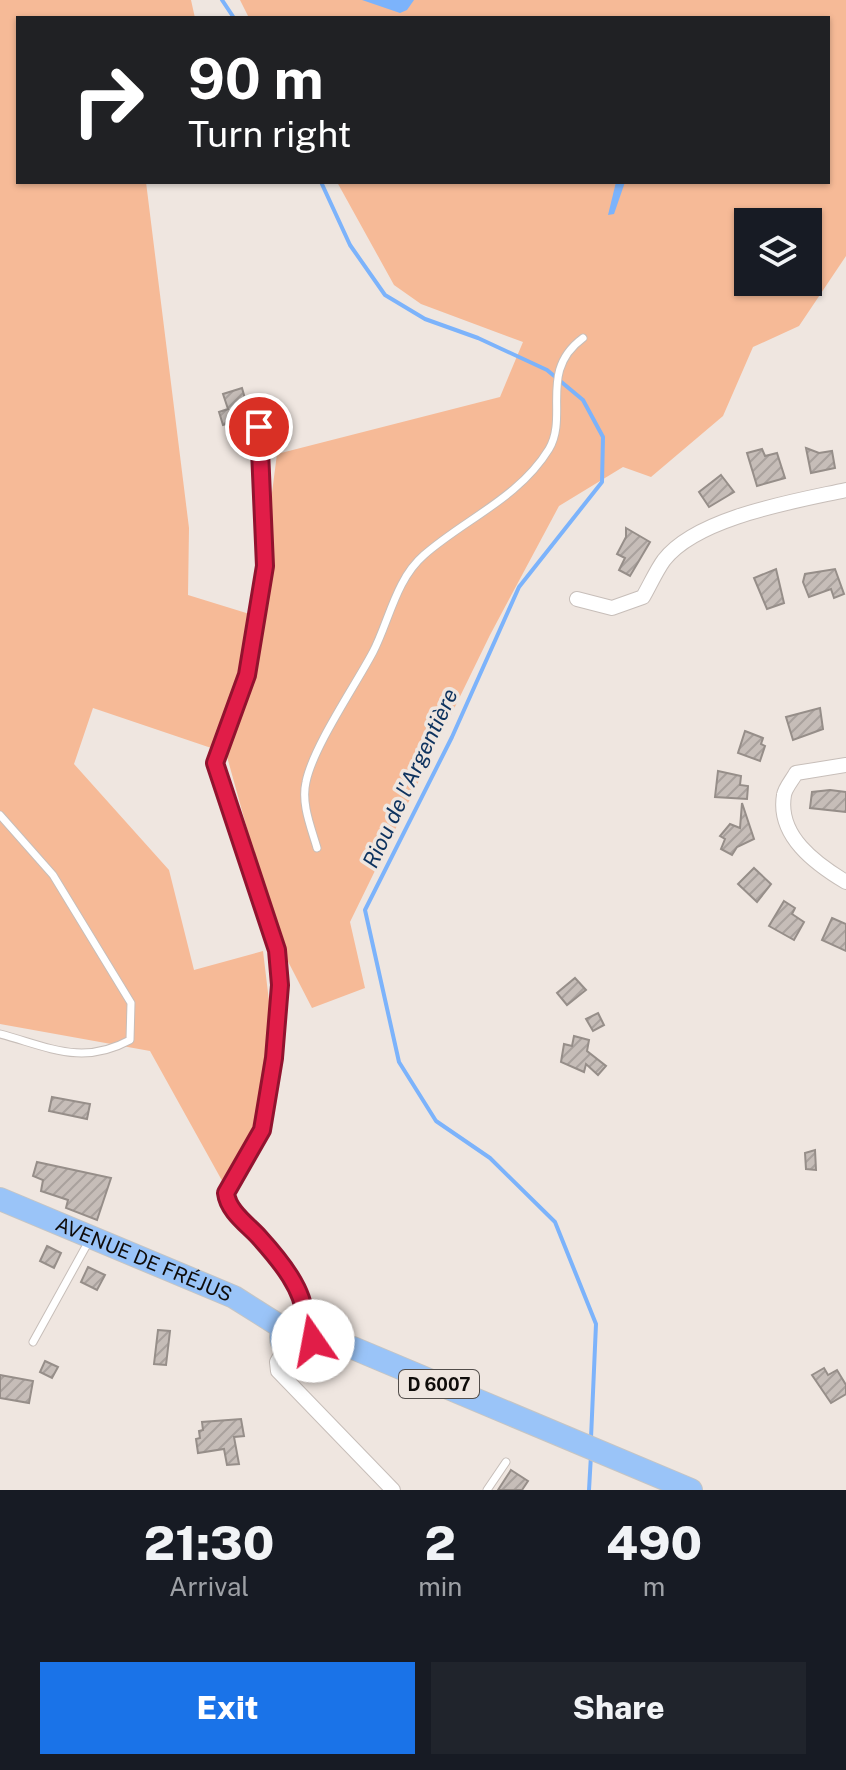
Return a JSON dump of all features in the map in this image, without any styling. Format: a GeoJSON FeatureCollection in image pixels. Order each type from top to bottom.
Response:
{"type":"FeatureCollection","features":[{"type":"Feature","properties":{"kind":"main road","name":"AVENUE DE FRÉJUS"},"geometry":{"type":"LineString","coordinates":[[0,1199],[234,1297],[296,1335],[353,1348],[691,1490]]}},
{"type":"Feature","properties":{"kind":"street"},"geometry":{"type":"LineString","coordinates":[[577,599],[612,608],[643,597],[665,558],[688,541],[749,510],[846,490]]}},
{"type":"Feature","properties":{"kind":"street"},"geometry":{"type":"LineString","coordinates":[[846,765],[796,773],[783,794],[787,819],[797,842],[813,863],[846,882]]}},
{"type":"Feature","properties":{"kind":"street"},"geometry":{"type":"LineString","coordinates":[[296,1335],[277,1362],[278,1371],[393,1490]]}},
{"type":"Feature","properties":{"kind":"lane"},"geometry":{"type":"LineString","coordinates":[[317,848],[305,804],[308,770],[373,652],[395,600],[421,558],[483,515],[535,468],[551,447],[557,423],[554,393],[569,350],[583,338]]}},
{"type":"Feature","properties":{"kind":"lane"},"geometry":{"type":"LineString","coordinates":[[259,427],[265,566],[247,675],[215,763],[277,950],[280,985],[277,1033],[262,1130],[226,1193],[227,1203],[261,1239],[305,1302],[296,1335]]}},
{"type":"Feature","properties":{"kind":"lane"},"geometry":{"type":"LineString","coordinates":[[0,815],[53,875],[131,1003],[133,1025],[130,1040],[106,1053],[75,1054],[0,1034]]}},
{"type":"Feature","properties":{"kind":"lane"},"geometry":{"type":"LineString","coordinates":[[33,1342],[91,1237]]}},
{"type":"Feature","properties":{"kind":"lane"},"geometry":{"type":"LineString","coordinates":[[487,1490],[506,1462]]}},
{"type":"Feature","properties":{"kind":"shaded area"},"geometry":{"type":"Polygon","coordinates":[[[0,0],[191,0],[195,16],[16,16],[16,184],[146,184],[189,528],[188,595],[256,616],[277,454],[500,397],[523,342],[421,304],[394,285],[338,184],[830,184],[830,16],[248,16],[240,0],[846,0],[846,256],[822,292],[822,208],[734,208],[734,296],[819,296],[799,326],[753,347],[723,416],[651,477],[623,467],[559,506],[490,635],[350,922],[365,988],[312,1008],[279,944],[226,753],[93,708],[74,764],[169,870],[194,970],[263,951],[272,1026],[271,1118],[230,1195],[150,1051],[0,1024],[0,0]]]}},
{"type":"Feature","properties":{"kind":"water"},"geometry":{"type":"Polygon","coordinates":[[[362,0],[414,0],[407,10],[400,13],[362,0]]]}},
{"type":"Feature","properties":{"kind":"water"},"geometry":{"type":"Polygon","coordinates":[[[616,184],[624,184],[614,214],[608,215],[616,184]]]}},
{"type":"Feature","properties":{"kind":"building"},"geometry":{"type":"Polygon","coordinates":[[[242,388],[250,416],[223,425],[219,412],[228,409],[223,394],[242,388]]]}},
{"type":"Feature","properties":{"kind":"building"},"geometry":{"type":"Polygon","coordinates":[[[806,448],[819,453],[832,451],[835,468],[811,473],[806,448]]]}},
{"type":"Feature","properties":{"kind":"building"},"geometry":{"type":"Polygon","coordinates":[[[762,449],[765,456],[777,453],[785,478],[757,486],[747,453],[762,449]]]}},
{"type":"Feature","properties":{"kind":"building"},"geometry":{"type":"Polygon","coordinates":[[[721,475],[734,492],[709,507],[699,492],[721,475]]]}},
{"type":"Feature","properties":{"kind":"building"},"geometry":{"type":"Polygon","coordinates":[[[626,528],[650,542],[630,576],[619,570],[625,558],[617,554],[626,537],[626,528]]]}},
{"type":"Feature","properties":{"kind":"building"},"geometry":{"type":"Polygon","coordinates":[[[776,569],[784,603],[767,609],[754,578],[776,569]]]}},
{"type":"Feature","properties":{"kind":"building"},"geometry":{"type":"Polygon","coordinates":[[[835,569],[844,594],[834,598],[831,589],[809,597],[803,582],[805,574],[835,569]]]}},
{"type":"Feature","properties":{"kind":"building"},"geometry":{"type":"Polygon","coordinates":[[[820,708],[823,729],[793,740],[786,717],[820,708]]]}},
{"type":"Feature","properties":{"kind":"building"},"geometry":{"type":"Polygon","coordinates":[[[745,731],[763,738],[761,744],[765,746],[760,761],[738,753],[745,731]]]}},
{"type":"Feature","properties":{"kind":"building"},"geometry":{"type":"Polygon","coordinates":[[[718,771],[741,776],[740,785],[748,786],[747,799],[715,797],[718,771]]]}},
{"type":"Feature","properties":{"kind":"building"},"geometry":{"type":"Polygon","coordinates":[[[812,792],[846,792],[846,812],[810,808],[812,792]]]}},
{"type":"Feature","properties":{"kind":"building"},"geometry":{"type":"Polygon","coordinates":[[[742,803],[754,839],[737,847],[732,855],[721,849],[725,839],[720,836],[730,824],[740,828],[742,803]]]}},
{"type":"Feature","properties":{"kind":"building"},"geometry":{"type":"Polygon","coordinates":[[[754,868],[771,884],[757,902],[738,884],[754,868]]]}},
{"type":"Feature","properties":{"kind":"building"},"geometry":{"type":"Polygon","coordinates":[[[784,901],[795,908],[792,914],[804,922],[794,940],[769,926],[784,901]]]}},
{"type":"Feature","properties":{"kind":"building"},"geometry":{"type":"Polygon","coordinates":[[[832,918],[846,924],[846,951],[822,940],[832,918]]]}},
{"type":"Feature","properties":{"kind":"building"},"geometry":{"type":"Polygon","coordinates":[[[575,978],[586,990],[567,1005],[557,993],[575,978]]]}},
{"type":"Feature","properties":{"kind":"building"},"geometry":{"type":"Polygon","coordinates":[[[598,1013],[604,1025],[593,1031],[586,1019],[598,1013]]]}},
{"type":"Feature","properties":{"kind":"building"},"geometry":{"type":"Polygon","coordinates":[[[574,1036],[589,1040],[587,1051],[606,1066],[598,1075],[586,1064],[584,1072],[561,1062],[564,1044],[572,1046],[574,1036]]]}},
{"type":"Feature","properties":{"kind":"building"},"geometry":{"type":"Polygon","coordinates":[[[52,1097],[90,1104],[87,1119],[49,1111],[52,1097]]]}},
{"type":"Feature","properties":{"kind":"building"},"geometry":{"type":"Polygon","coordinates":[[[815,1150],[816,1170],[806,1169],[805,1153],[815,1150]]]}},
{"type":"Feature","properties":{"kind":"building"},"geometry":{"type":"Polygon","coordinates":[[[37,1162],[111,1178],[97,1220],[66,1208],[68,1200],[41,1191],[43,1180],[33,1176],[37,1162]]]}},
{"type":"Feature","properties":{"kind":"building"},"geometry":{"type":"Polygon","coordinates":[[[47,1246],[61,1253],[54,1268],[40,1261],[47,1246]]]}},
{"type":"Feature","properties":{"kind":"building"},"geometry":{"type":"Polygon","coordinates":[[[88,1267],[105,1275],[97,1290],[81,1282],[88,1267]]]}},
{"type":"Feature","properties":{"kind":"building"},"geometry":{"type":"Polygon","coordinates":[[[158,1330],[170,1331],[166,1365],[154,1364],[158,1330]]]}},
{"type":"Feature","properties":{"kind":"building"},"geometry":{"type":"Polygon","coordinates":[[[45,1361],[58,1367],[52,1378],[40,1372],[45,1361]]]}},
{"type":"Feature","properties":{"kind":"building"},"geometry":{"type":"Polygon","coordinates":[[[824,1368],[828,1375],[837,1370],[846,1385],[846,1394],[831,1403],[812,1375],[824,1368]]]}},
{"type":"Feature","properties":{"kind":"building"},"geometry":{"type":"Polygon","coordinates":[[[0,1375],[33,1381],[29,1403],[0,1398],[0,1375]]]}},
{"type":"Feature","properties":{"kind":"building"},"geometry":{"type":"Polygon","coordinates":[[[241,1419],[244,1436],[234,1437],[239,1464],[227,1465],[224,1449],[198,1453],[196,1439],[200,1438],[199,1431],[203,1430],[202,1422],[241,1419]]]}},
{"type":"Feature","properties":{"kind":"building"},"geometry":{"type":"Polygon","coordinates":[[[511,1470],[528,1481],[522,1490],[498,1490],[511,1470]]]}},
{"type":"Feature","properties":{"kind":"waterway","name":"Riou de l'Argentière"},"geometry":{"type":"LineString","coordinates":[[222,0],[233,16]]}},
{"type":"Feature","properties":{"kind":"waterway","name":"Riou de l'Argentière"},"geometry":{"type":"LineString","coordinates":[[322,184],[350,245],[385,295],[425,319],[478,338],[547,370],[583,400],[603,437],[602,482],[519,587],[452,737],[365,910],[399,1062],[436,1121],[490,1158],[555,1222],[596,1324],[591,1438]]}},
{"type":"Feature","properties":{"kind":"waterway","name":"Riou de l'Argentière"},"geometry":{"type":"LineString","coordinates":[[589,1490],[591,1455]]}},
{"type":"Feature","properties":{"kind":"route"},"geometry":{"type":"LineString","coordinates":[[259,427],[265,566],[247,675],[215,763],[277,950],[280,985],[274,1058],[262,1130],[226,1193],[227,1203],[261,1239],[305,1302],[304,1322],[310,1327],[313,1341]]}}]}
